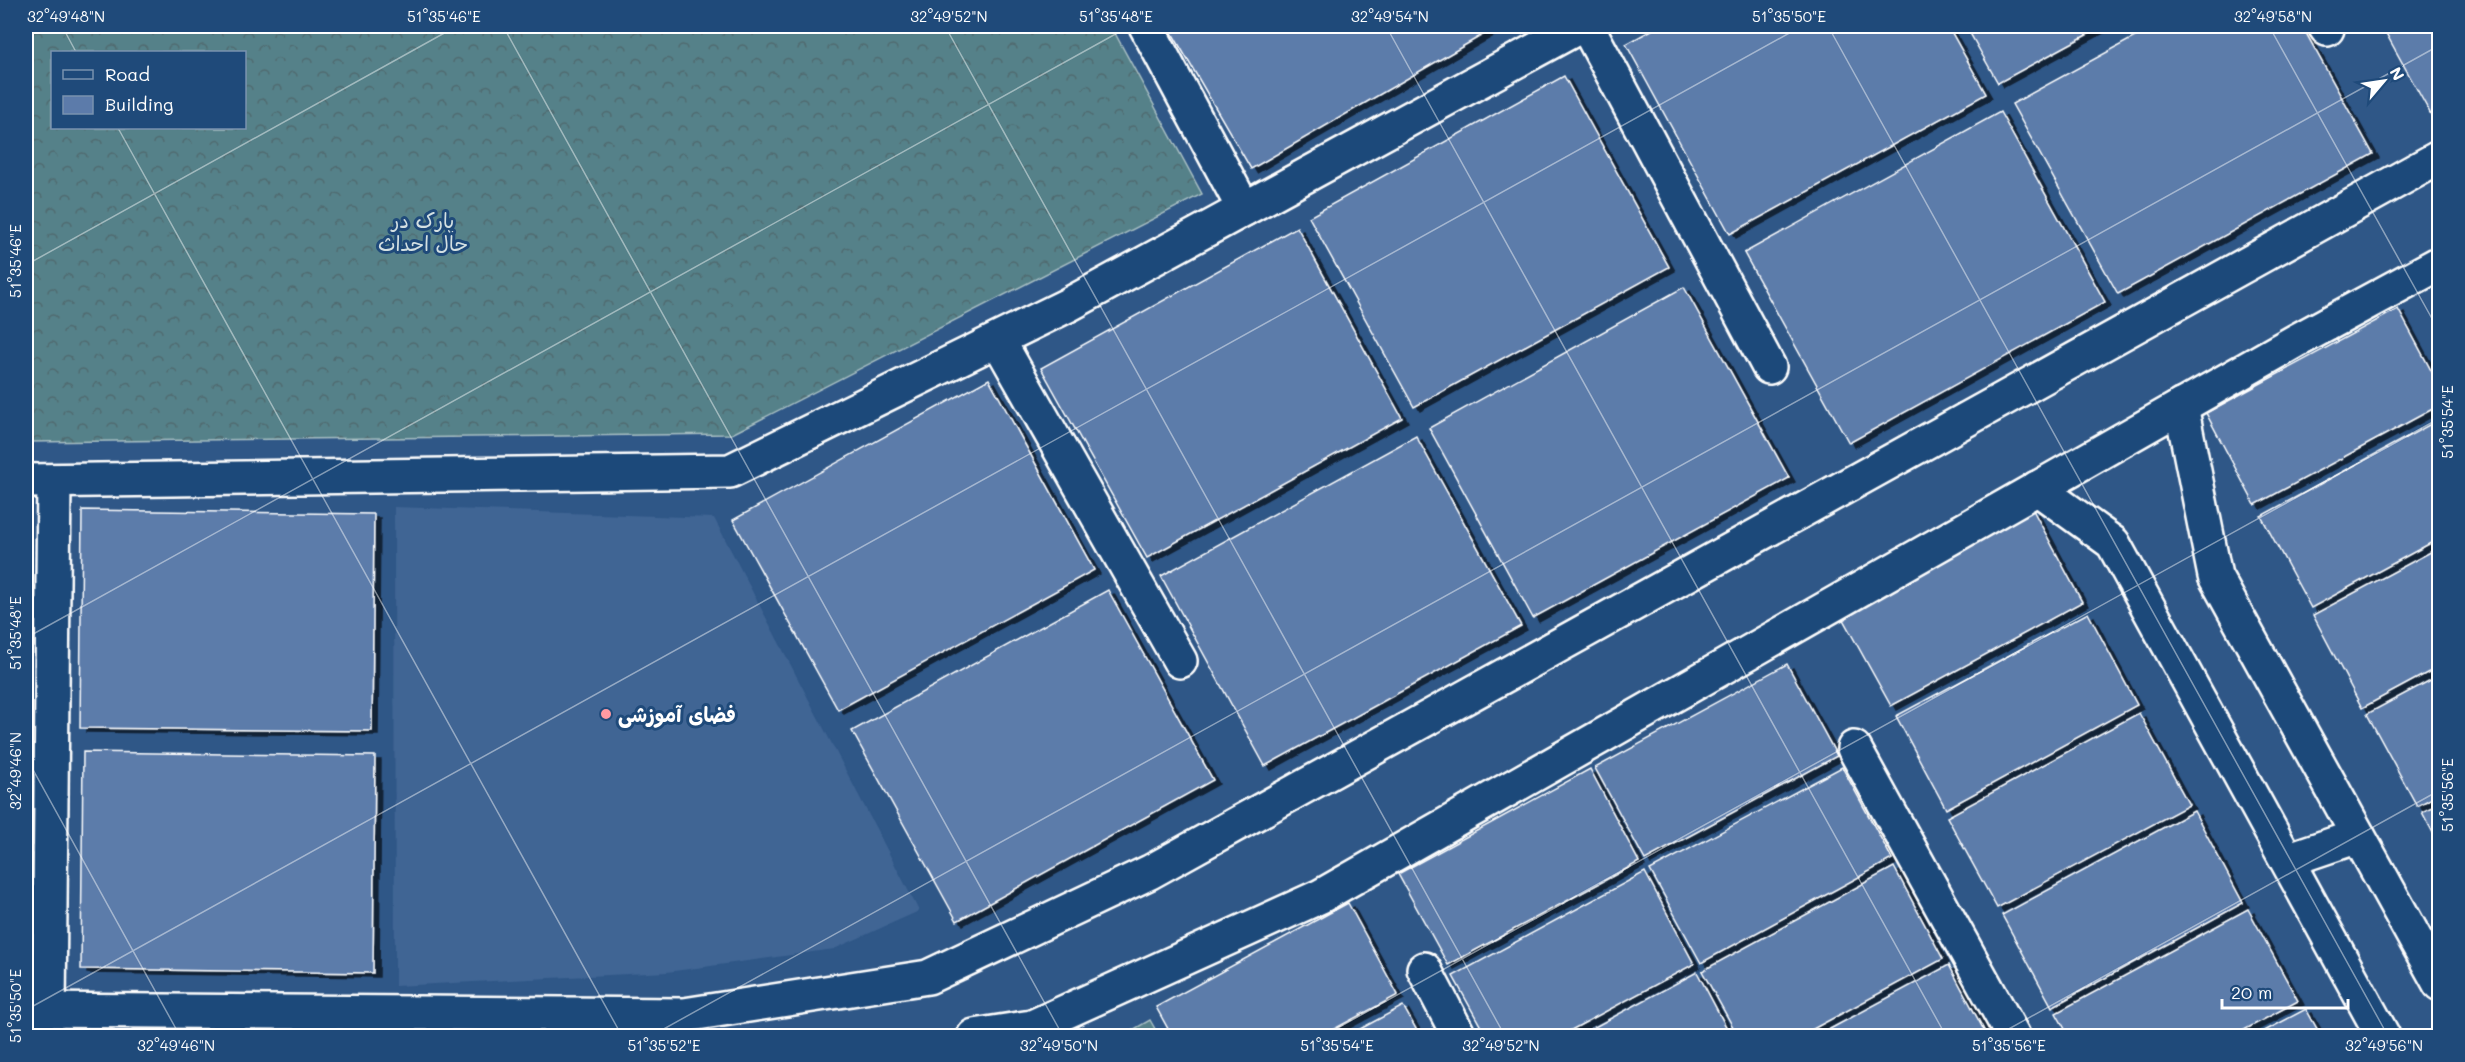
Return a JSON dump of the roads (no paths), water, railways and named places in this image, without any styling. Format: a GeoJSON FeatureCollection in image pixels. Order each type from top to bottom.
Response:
{"type":"FeatureCollection","features":[{"type":"Feature","properties":{"kind":"street"},"geometry":{"type":"LineString","coordinates":[[1146,26],[1244,209]]}},
{"type":"Feature","properties":{"kind":"street"},"geometry":{"type":"LineString","coordinates":[[1580,26],[1068,305],[730,471],[40,481],[37,1010],[684,1015],[928,977],[1150,872],[2439,156]]}},
{"type":"Feature","properties":{"kind":"street"},"geometry":{"type":"LineString","coordinates":[[1587,26],[1768,367]]}},
{"type":"Feature","properties":{"kind":"street"},"geometry":{"type":"LineString","coordinates":[[974,1036],[1032,1028],[1321,896],[2181,406],[2439,263]]}},
{"type":"Feature","properties":{"kind":"street"},"geometry":{"type":"LineString","coordinates":[[998,340],[1180,661]]}},
{"type":"Feature","properties":{"kind":"street"},"geometry":{"type":"LineString","coordinates":[[2181,406],[2215,576],[2439,984]]}},
{"type":"Feature","properties":{"kind":"street"},"geometry":{"type":"LineString","coordinates":[[2037,488],[2113,543],[2383,1036]]}},
{"type":"Feature","properties":{"kind":"street"},"geometry":{"type":"LineString","coordinates":[[1854,748],[2013,1036]]}},
{"type":"Feature","properties":{"kind":"street"},"geometry":{"type":"LineString","coordinates":[[2287,860],[2358,836]]}},
{"type":"Feature","properties":{"kind":"street"},"geometry":{"type":"LineString","coordinates":[[1424,969],[1459,1036]]}},
{"type":"Feature","properties":{"kind":"place","name":"فضای آموزشی"},"geometry":{"type":"Point","coordinates":[606,714]}},
{"type":"Feature","properties":{"kind":"park label","name":"پارک در حال احداث"},"geometry":{"type":"Point","coordinates":[423,232]}}]}
